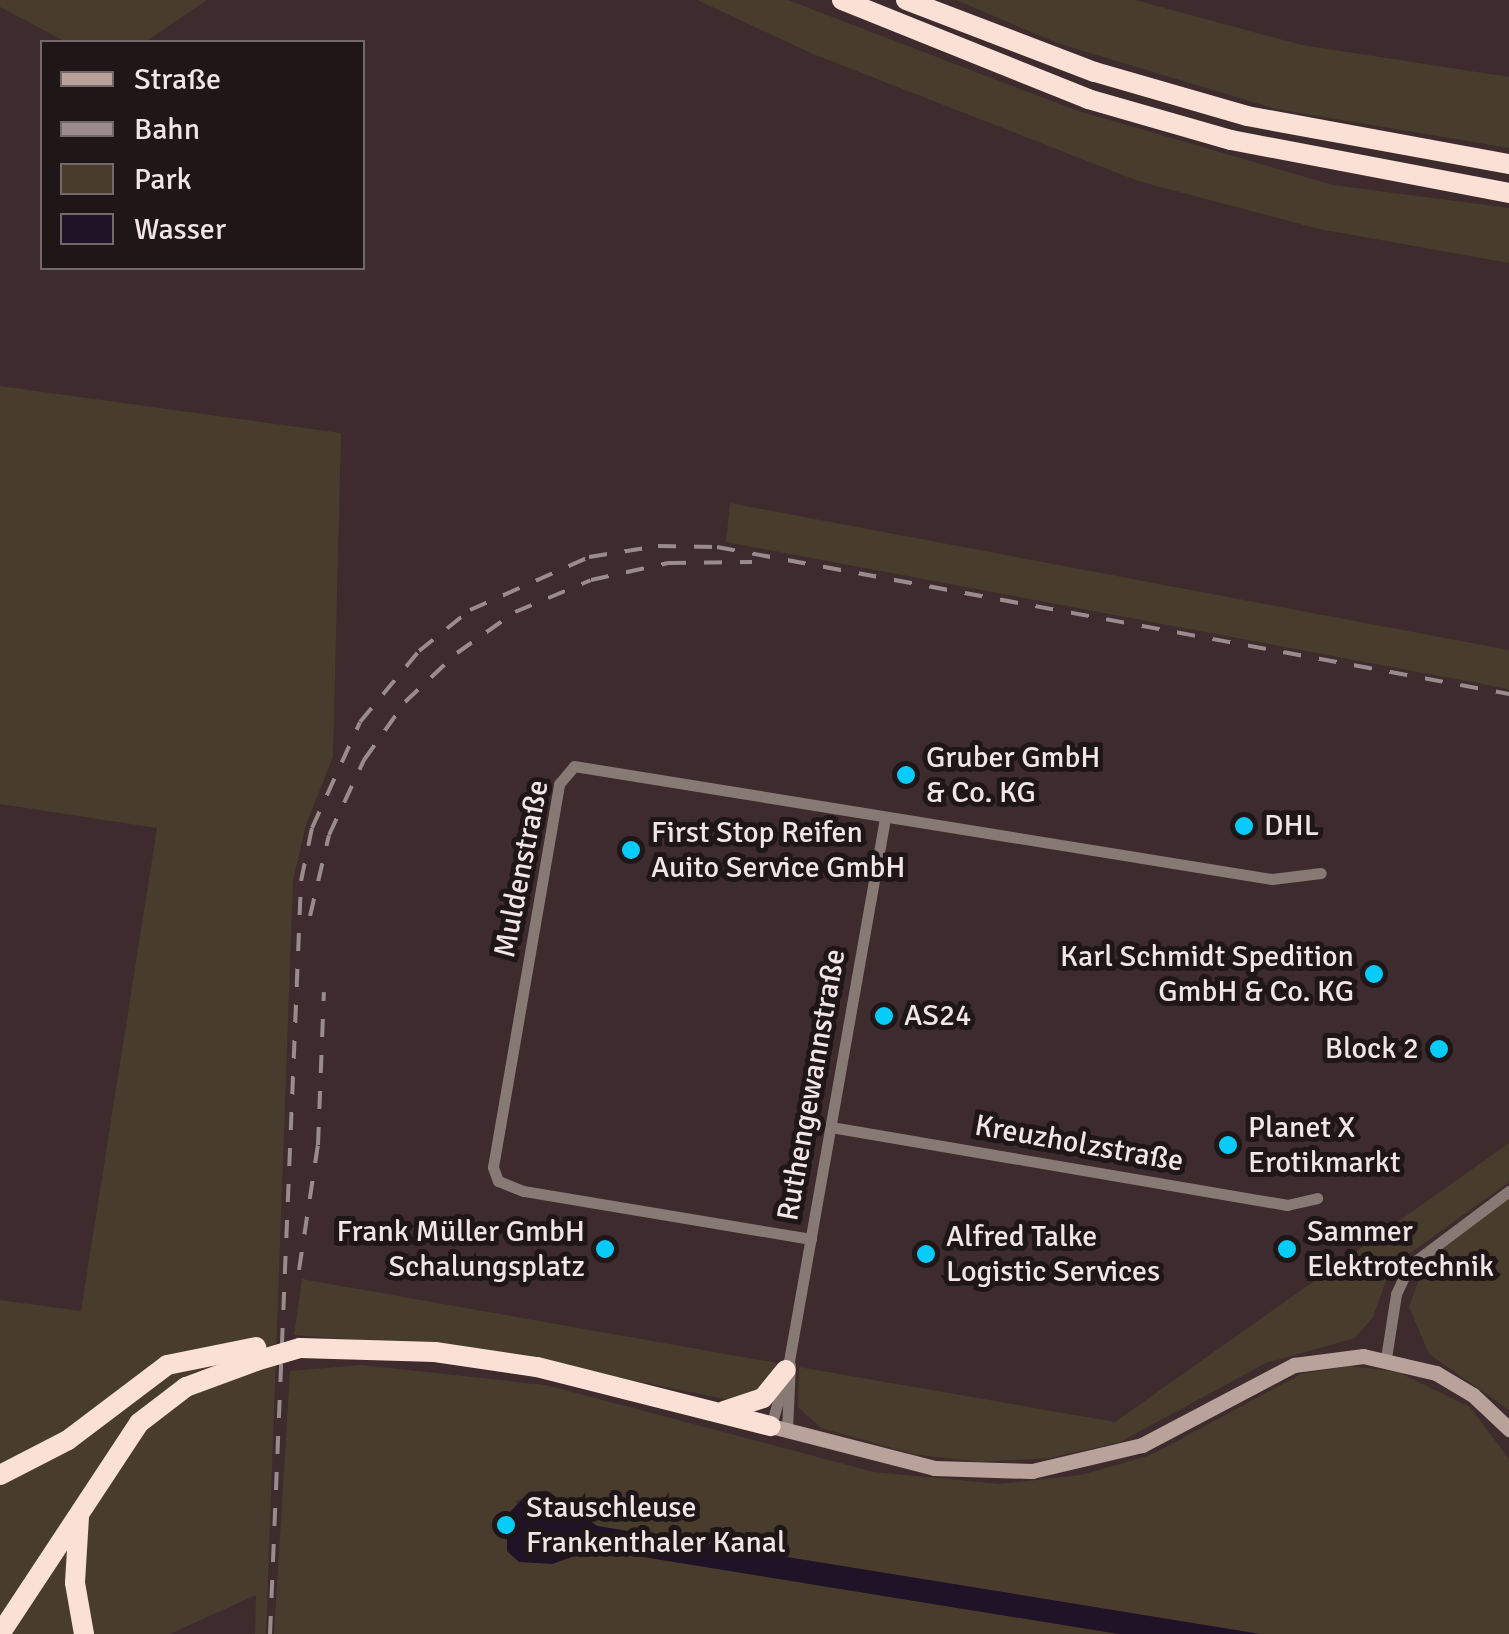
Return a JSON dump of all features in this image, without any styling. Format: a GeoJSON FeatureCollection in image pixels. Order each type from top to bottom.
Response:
{"type":"FeatureCollection","features":[{"type":"Feature","properties":{"kind":"highway"},"geometry":{"type":"LineString","coordinates":[[842,0],[1088,98],[1231,140],[1509,193]]}},
{"type":"Feature","properties":{"kind":"highway"},"geometry":{"type":"LineString","coordinates":[[906,0],[1094,72],[1228,110],[1426,154],[1509,164]]}},
{"type":"Feature","properties":{"kind":"highway"},"geometry":{"type":"LineString","coordinates":[[0,1475],[68,1440],[168,1366],[300,1348],[469,1357],[779,1428]]}},
{"type":"Feature","properties":{"kind":"highway"},"geometry":{"type":"LineString","coordinates":[[0,1634],[117,1451],[160,1403],[256,1354]]}},
{"type":"Feature","properties":{"kind":"highway"},"geometry":{"type":"LineString","coordinates":[[722,1412],[763,1398],[787,1366]]}},
{"type":"Feature","properties":{"kind":"highway"},"geometry":{"type":"LineString","coordinates":[[80,1508],[75,1583],[84,1634]]}},
{"type":"Feature","properties":{"kind":"street","name":"Muldenstraße"},"geometry":{"type":"LineString","coordinates":[[810,1239],[523,1191],[498,1181],[493,1167],[558,784],[574,766],[589,765],[885,818],[918,817],[1272,879],[1321,872]]}},
{"type":"Feature","properties":{"kind":"street","name":"Ruthengewannstraße"},"geometry":{"type":"LineString","coordinates":[[779,1428],[885,818]]}},
{"type":"Feature","properties":{"kind":"street","name":"Kreuzholzstraße"},"geometry":{"type":"LineString","coordinates":[[831,1127],[1287,1205],[1317,1198]]}},
{"type":"Feature","properties":{"kind":"street"},"geometry":{"type":"LineString","coordinates":[[1386,1358],[1396,1294],[1410,1266],[1509,1191]]}},
{"type":"Feature","properties":{"kind":"street"},"geometry":{"type":"LineString","coordinates":[[779,1428],[934,1468],[1032,1471],[1142,1445],[1294,1366],[1342,1356],[1386,1358],[1457,1384],[1506,1425]]}},
{"type":"Feature","properties":{"kind":"green space"},"geometry":{"type":"Polygon","coordinates":[[[0,0],[207,0],[148,40],[62,40],[0,7],[0,0]]]}},
{"type":"Feature","properties":{"kind":"green space"},"geometry":{"type":"Polygon","coordinates":[[[697,0],[788,0],[1075,110],[1333,185],[1509,208],[1509,263],[1319,229],[1138,181],[813,54],[697,0]]]}},
{"type":"Feature","properties":{"kind":"green space"},"geometry":{"type":"Polygon","coordinates":[[[956,0],[1135,0],[1302,45],[1509,77],[1509,148],[1276,109],[1060,44],[956,0]]]}},
{"type":"Feature","properties":{"kind":"green space"},"geometry":{"type":"Polygon","coordinates":[[[0,386],[341,433],[333,757],[306,825],[293,881],[266,1634],[255,1634],[256,1595],[170,1634],[0,1634],[0,1300],[81,1311],[157,828],[0,804],[0,386]]]}},
{"type":"Feature","properties":{"kind":"green space"},"geometry":{"type":"Polygon","coordinates":[[[730,503],[1509,650],[1509,689],[726,542],[730,503]]]}},
{"type":"Feature","properties":{"kind":"green space"},"geometry":{"type":"Polygon","coordinates":[[[1509,1143],[1509,1182],[1391,1267],[1373,1317],[1355,1338],[1266,1363],[1120,1442],[1050,1458],[979,1462],[913,1454],[821,1428],[798,1407],[799,1367],[1115,1422],[1509,1143]]]}},
{"type":"Feature","properties":{"kind":"green space"},"geometry":{"type":"Polygon","coordinates":[[[1509,1197],[1509,1410],[1429,1354],[1409,1307],[1426,1259],[1509,1197]]]}},
{"type":"Feature","properties":{"kind":"green space"},"geometry":{"type":"Polygon","coordinates":[[[302,1279],[777,1363],[767,1389],[734,1401],[481,1349],[294,1335],[302,1279]]]}},
{"type":"Feature","properties":{"kind":"green space"},"geometry":{"type":"Polygon","coordinates":[[[361,1365],[546,1385],[874,1472],[1000,1484],[1081,1475],[1151,1455],[1301,1374],[1350,1366],[1398,1372],[1470,1407],[1509,1459],[1509,1634],[1260,1634],[597,1526],[547,1491],[515,1501],[552,1564],[594,1549],[1119,1634],[274,1634],[290,1371],[361,1365]]]}},
{"type":"Feature","properties":{"kind":"water"},"geometry":{"type":"Polygon","coordinates":[[[547,1491],[597,1526],[1260,1634],[1119,1634],[594,1549],[552,1564],[519,1562],[507,1551],[507,1515],[529,1492],[547,1491]]]}},
{"type":"Feature","properties":{"kind":"railway"},"geometry":{"type":"LineString","coordinates":[[270,1634],[301,881],[312,828],[360,722],[419,651],[470,610],[589,557],[658,546],[717,547],[1509,694]]}},
{"type":"Feature","properties":{"kind":"railway"},"geometry":{"type":"LineString","coordinates":[[310,916],[329,835],[364,760],[405,702],[457,653],[515,612],[591,580],[668,563],[752,562]]}},
{"type":"Feature","properties":{"kind":"railway"},"geometry":{"type":"LineString","coordinates":[[299,1270],[318,1145],[324,992]]}},
{"type":"Feature","properties":{"kind":"place","name":"Gruber GmbH & Co. KG"},"geometry":{"type":"Point","coordinates":[906,775]}},
{"type":"Feature","properties":{"kind":"place","name":"DHL"},"geometry":{"type":"Point","coordinates":[1244,826]}},
{"type":"Feature","properties":{"kind":"place","name":"First Stop Reifen Auito Service GmbH"},"geometry":{"type":"Point","coordinates":[631,850]}},
{"type":"Feature","properties":{"kind":"place","name":"Karl Schmidt Spedition GmbH & Co. KG"},"geometry":{"type":"Point","coordinates":[1374,974]}},
{"type":"Feature","properties":{"kind":"place","name":"AS24"},"geometry":{"type":"Point","coordinates":[884,1016]}},
{"type":"Feature","properties":{"kind":"place","name":"Block 2"},"geometry":{"type":"Point","coordinates":[1439,1049]}},
{"type":"Feature","properties":{"kind":"place","name":"Planet X Erotikmarkt"},"geometry":{"type":"Point","coordinates":[1228,1145]}},
{"type":"Feature","properties":{"kind":"place","name":"Frank Müller GmbH Schalungsplatz"},"geometry":{"type":"Point","coordinates":[605,1249]}},
{"type":"Feature","properties":{"kind":"place","name":"Sammer Elektrotechnik"},"geometry":{"type":"Point","coordinates":[1287,1249]}},
{"type":"Feature","properties":{"kind":"place","name":"Alfred Talke Logistic Services"},"geometry":{"type":"Point","coordinates":[926,1254]}},
{"type":"Feature","properties":{"kind":"place","name":"Stauschleuse Frankenthaler Kanal"},"geometry":{"type":"Point","coordinates":[506,1525]}}]}
